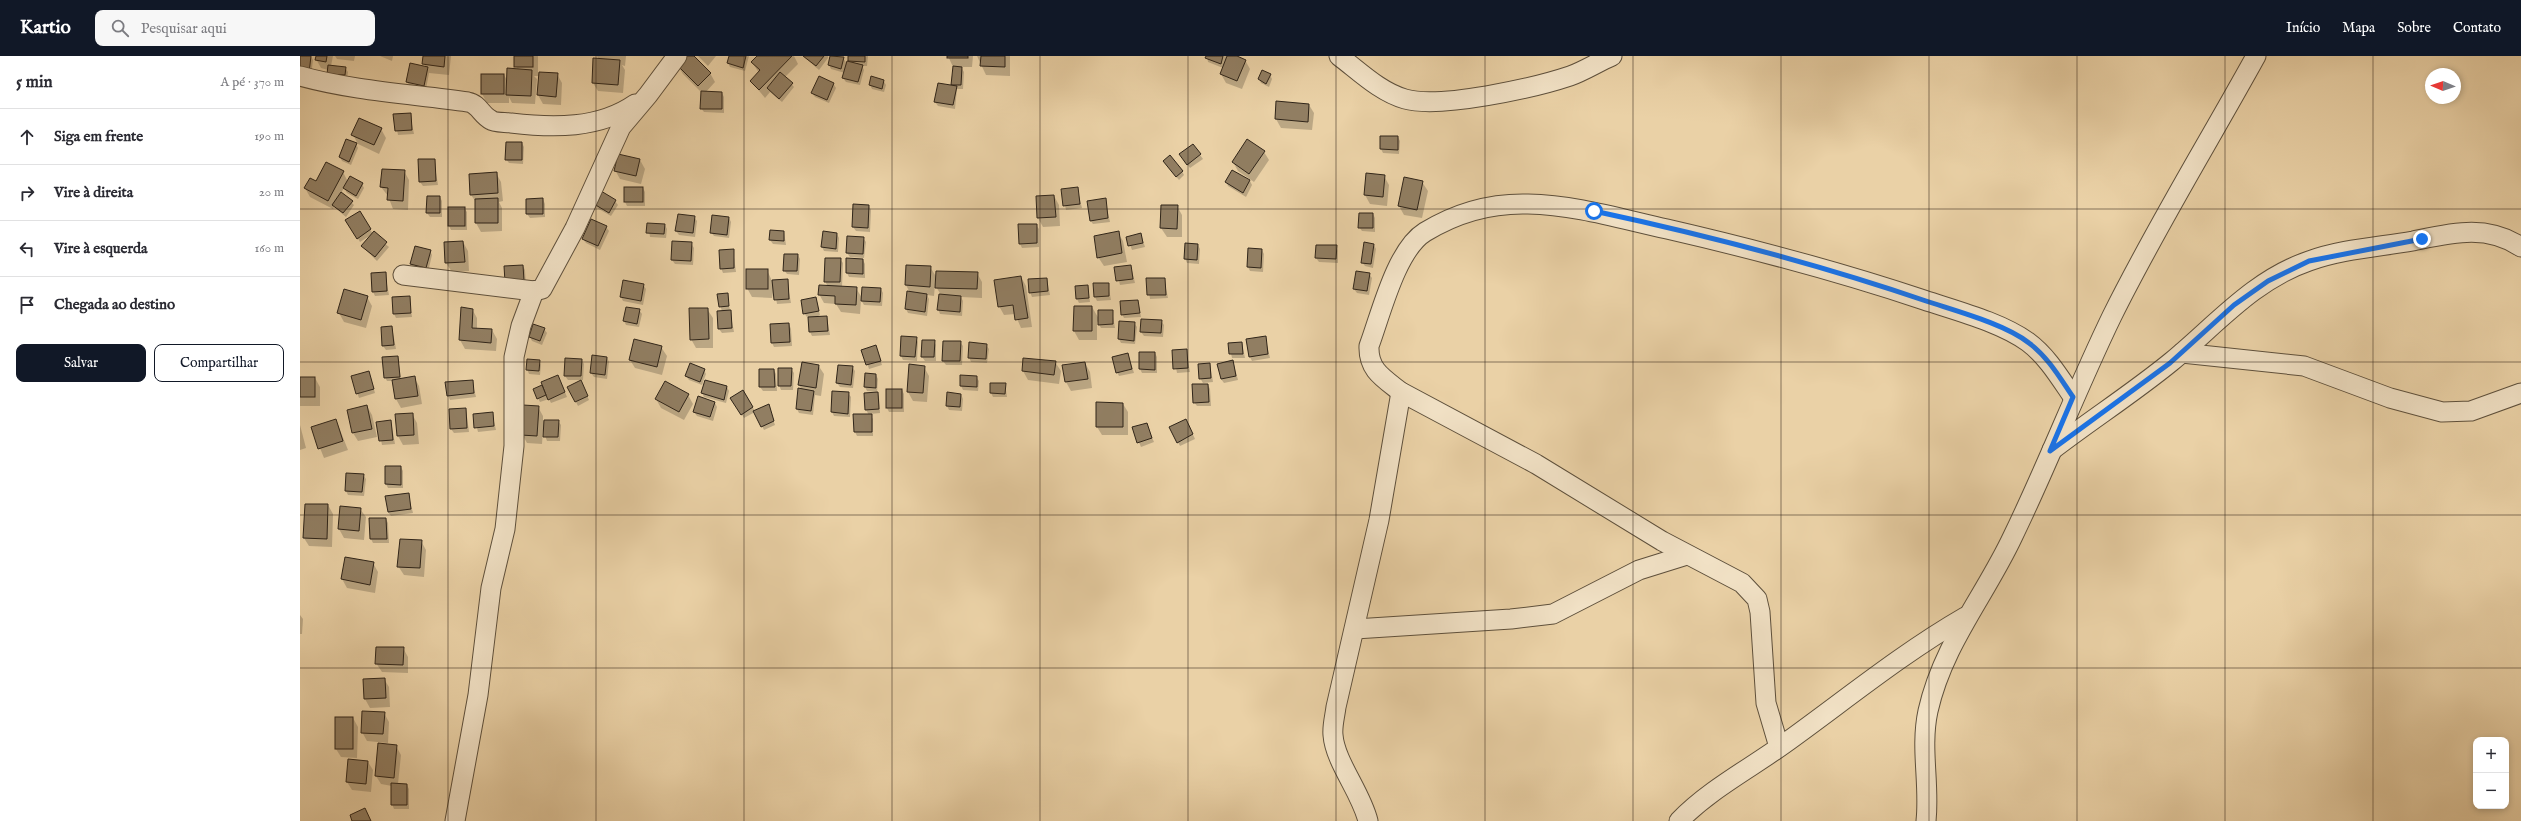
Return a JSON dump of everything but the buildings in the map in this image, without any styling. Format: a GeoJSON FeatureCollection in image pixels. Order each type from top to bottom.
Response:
{"type":"FeatureCollection","features":[{"type":"Feature","properties":{"kind":"street"},"geometry":{"type":"LineString","coordinates":[[403,275],[534,291],[542,289],[575,228],[620,127],[648,95],[676,56]]}},
{"type":"Feature","properties":{"kind":"street"},"geometry":{"type":"LineString","coordinates":[[1339,56],[1389,93],[1403,99],[1431,103],[1539,85],[1572,75],[1612,56]]}},
{"type":"Feature","properties":{"kind":"street"},"geometry":{"type":"LineString","coordinates":[[1926,821],[1924,758],[1928,709],[1955,637],[2011,541],[2073,397],[2144,255],[2256,56]]}},
{"type":"Feature","properties":{"kind":"street"},"geometry":{"type":"LineString","coordinates":[[300,76],[388,92],[474,103],[491,120],[518,124],[573,125],[595,122],[625,110],[648,95]]}},
{"type":"Feature","properties":{"kind":"street"},"geometry":{"type":"LineString","coordinates":[[1779,747],[1766,703],[1760,612],[1757,599],[1742,583],[1687,555],[1536,464],[1401,392],[1381,377],[1368,358],[1369,346],[1404,253],[1420,236],[1456,216],[1488,207],[1527,204],[1582,209],[1753,249],[1878,284],[1971,316],[2028,342],[2052,366],[2073,397]]}},
{"type":"Feature","properties":{"kind":"street"},"geometry":{"type":"LineString","coordinates":[[2050,451],[2182,353],[2234,305],[2268,281],[2309,261],[2342,253],[2464,233],[2496,235],[2508,238],[2521,247]]}},
{"type":"Feature","properties":{"kind":"street"},"geometry":{"type":"LineString","coordinates":[[455,821],[478,695],[491,588],[506,522],[514,446],[515,351],[521,326],[534,291]]}},
{"type":"Feature","properties":{"kind":"street"},"geometry":{"type":"LineString","coordinates":[[2182,353],[2304,366],[2390,398],[2442,412],[2470,411],[2521,393]]}},
{"type":"Feature","properties":{"kind":"street"},"geometry":{"type":"LineString","coordinates":[[1368,821],[1358,791],[1336,751],[1333,735],[1336,707],[1379,520],[1401,392]]}},
{"type":"Feature","properties":{"kind":"street"},"geometry":{"type":"LineString","coordinates":[[1355,629],[1511,619],[1553,614],[1639,570],[1687,555]]}},
{"type":"Feature","properties":{"kind":"street"},"geometry":{"type":"LineString","coordinates":[[1679,821],[1743,770],[1779,747],[1926,640],[1966,616]]}},
{"type":"Feature","properties":{"kind":"route"},"geometry":{"type":"LineString","coordinates":[[1594,211],[1753,249],[1878,284],[1971,316],[2013,334],[2028,342],[2040,353],[2052,366],[2073,397],[2050,451],[2170,363],[2200,338],[2234,305],[2268,281],[2309,261],[2342,253],[2422,239]]}}]}
